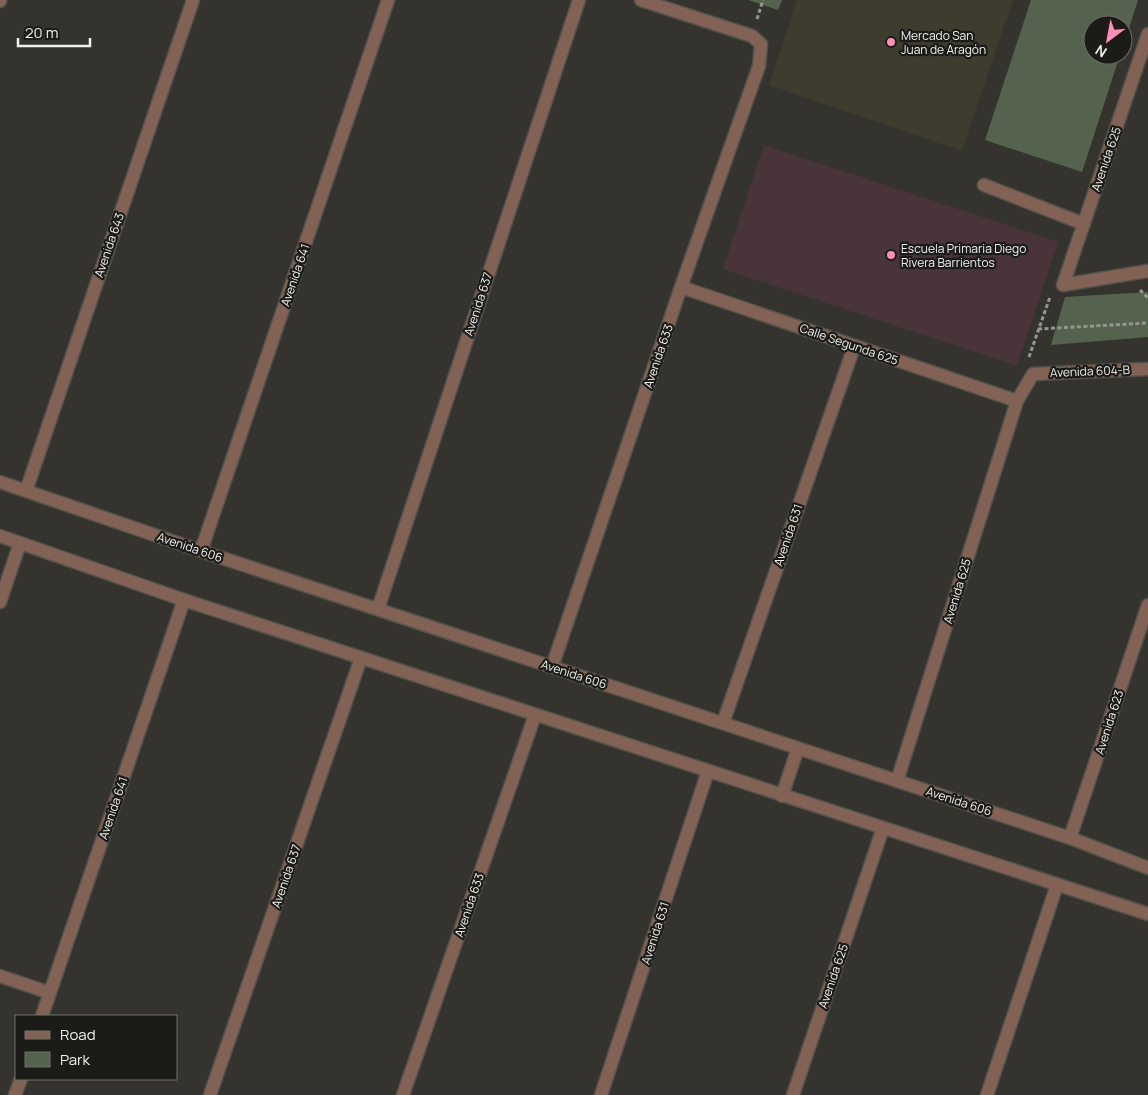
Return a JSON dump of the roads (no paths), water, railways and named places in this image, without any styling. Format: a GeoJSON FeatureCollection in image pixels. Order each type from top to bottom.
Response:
{"type":"FeatureCollection","features":[{"type":"Feature","properties":{"kind":"street","name":"Avenida 643"},"geometry":{"type":"LineString","coordinates":[[26,491],[193,0]]}},
{"type":"Feature","properties":{"kind":"street","name":"Avenida 641"},"geometry":{"type":"LineString","coordinates":[[201,551],[388,0]]}},
{"type":"Feature","properties":{"kind":"street","name":"Avenida 637"},"geometry":{"type":"LineString","coordinates":[[378,609],[579,0]]}},
{"type":"Feature","properties":{"kind":"street","name":"Avenida 633"},"geometry":{"type":"LineString","coordinates":[[552,667],[681,287],[759,66],[761,44],[752,36],[641,0]]}},
{"type":"Feature","properties":{"kind":"street","name":"Avenida 625"},"geometry":{"type":"LineString","coordinates":[[1148,34],[1063,285],[1148,271]]}},
{"type":"Feature","properties":{"kind":"street"},"geometry":{"type":"LineString","coordinates":[[984,185],[1084,224]]}},
{"type":"Feature","properties":{"kind":"street","name":"Calle Segunda 625"},"geometry":{"type":"LineString","coordinates":[[681,287],[854,347],[1017,400]]}},
{"type":"Feature","properties":{"kind":"street","name":"Avenida 631"},"geometry":{"type":"LineString","coordinates":[[723,724],[854,347]]}},
{"type":"Feature","properties":{"kind":"street","name":"Avenida 604-B"},"geometry":{"type":"LineString","coordinates":[[1017,400],[1033,374],[1148,369]]}},
{"type":"Feature","properties":{"kind":"street","name":"Avenida 625"},"geometry":{"type":"LineString","coordinates":[[897,781],[1017,400]]}},
{"type":"Feature","properties":{"kind":"street","name":"Avenida 606"},"geometry":{"type":"LineString","coordinates":[[0,482],[201,551],[1070,838],[1148,868]]}},
{"type":"Feature","properties":{"kind":"street"},"geometry":{"type":"LineString","coordinates":[[0,536],[184,600],[1148,914]]}},
{"type":"Feature","properties":{"kind":"street"},"geometry":{"type":"LineString","coordinates":[[0,602],[20,543]]}},
{"type":"Feature","properties":{"kind":"street","name":"Avenida 641"},"geometry":{"type":"LineString","coordinates":[[42,1015],[184,600]]}},
{"type":"Feature","properties":{"kind":"street","name":"Avenida 623"},"geometry":{"type":"LineString","coordinates":[[1070,838],[1148,605]]}},
{"type":"Feature","properties":{"kind":"street","name":"Avenida 637"},"geometry":{"type":"LineString","coordinates":[[210,1095],[361,658]]}},
{"type":"Feature","properties":{"kind":"street","name":"Avenida 633"},"geometry":{"type":"LineString","coordinates":[[403,1095],[535,715]]}},
{"type":"Feature","properties":{"kind":"street"},"geometry":{"type":"LineString","coordinates":[[782,796],[798,748]]}},
{"type":"Feature","properties":{"kind":"street","name":"Avenida 631"},"geometry":{"type":"LineString","coordinates":[[601,1095],[708,771]]}},
{"type":"Feature","properties":{"kind":"street","name":"Avenida 625"},"geometry":{"type":"LineString","coordinates":[[793,1095],[883,828]]}},
{"type":"Feature","properties":{"kind":"street"},"geometry":{"type":"LineString","coordinates":[[987,1095],[1057,885]]}},
{"type":"Feature","properties":{"kind":"street"},"geometry":{"type":"LineString","coordinates":[[0,976],[50,993]]}},
{"type":"Feature","properties":{"kind":"street"},"geometry":{"type":"LineString","coordinates":[[15,1095],[21,1080]]}},
{"type":"Feature","properties":{"kind":"place","name":"Mercado San Juan de Aragón"},"geometry":{"type":"Point","coordinates":[891,42]}},
{"type":"Feature","properties":{"kind":"place","name":"Escuela Primaria Diego Rivera Barrientos"},"geometry":{"type":"Point","coordinates":[891,255]}}]}
